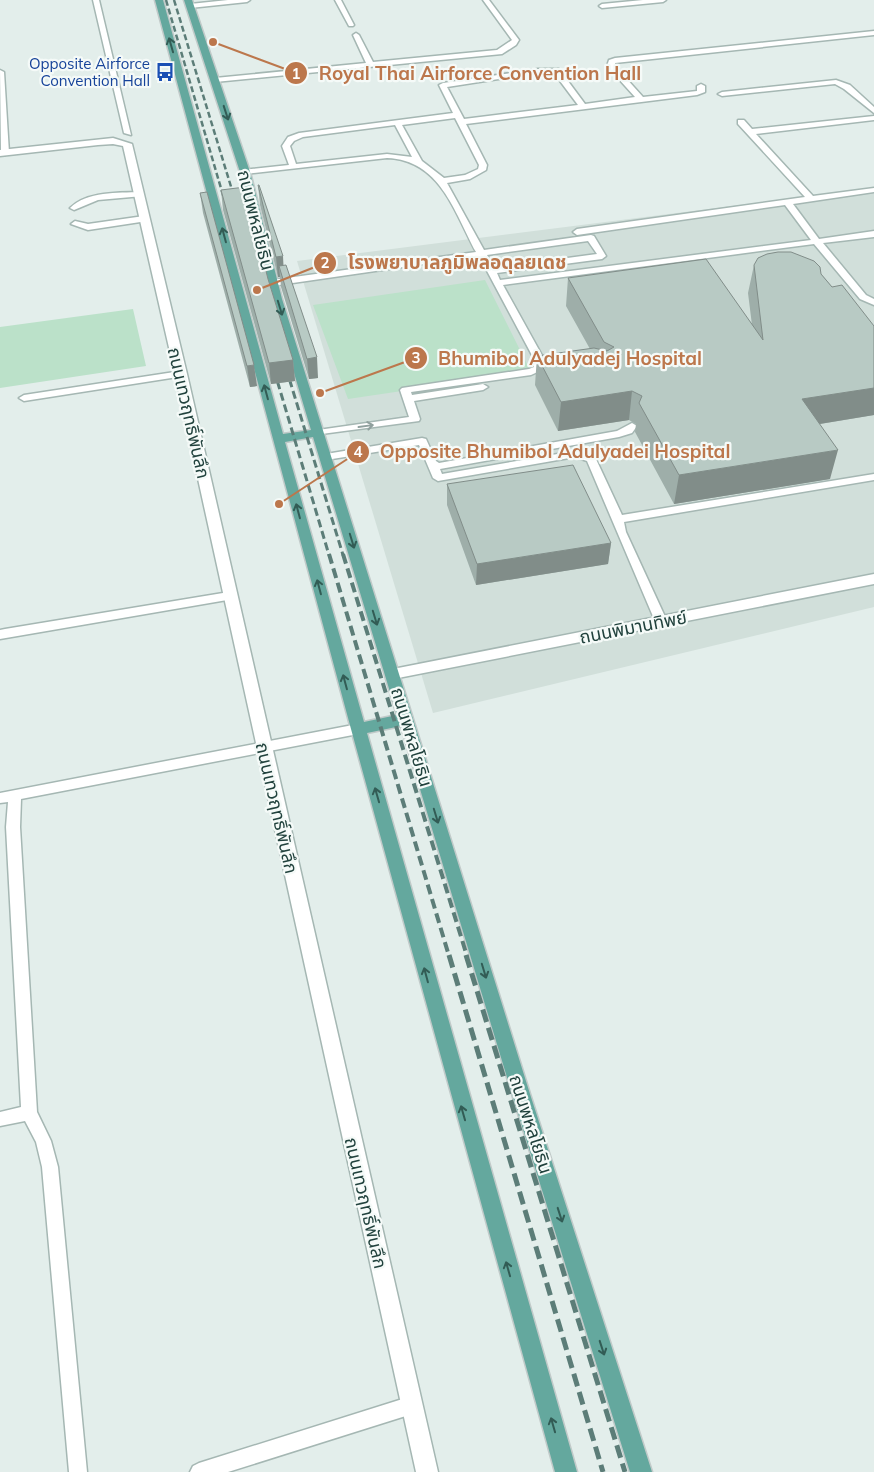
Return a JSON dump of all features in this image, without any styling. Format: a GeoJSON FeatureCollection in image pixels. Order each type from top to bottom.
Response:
{"type":"FeatureCollection","features":[{"type":"Feature","properties":{"kind":"main road","name":"ถนนพหลโยธิน"},"geometry":{"type":"LineString","coordinates":[[159,0],[202,150],[278,439],[459,1098],[566,1472]]}},
{"type":"Feature","properties":{"kind":"main road","name":"ถนนพหลโยธิน"},"geometry":{"type":"LineString","coordinates":[[189,3],[245,172],[272,283],[521,1094],[641,1472]]}},
{"type":"Feature","properties":{"kind":"main road"},"geometry":{"type":"LineString","coordinates":[[278,439],[318,433]]}},
{"type":"Feature","properties":{"kind":"main road"},"geometry":{"type":"LineString","coordinates":[[358,729],[406,719]]}},
{"type":"Feature","properties":{"kind":"street"},"geometry":{"type":"LineString","coordinates":[[2,153],[128,138]]}},
{"type":"Feature","properties":{"kind":"street","name":"ถนนเทวฤทธิ์พันลึก"},"geometry":{"type":"LineString","coordinates":[[128,138],[144,220],[181,374],[229,596],[427,1472]]}},
{"type":"Feature","properties":{"kind":"street","name":"ถนนพิมานทิพย์"},"geometry":{"type":"LineString","coordinates":[[393,674],[874,579]]}},
{"type":"Feature","properties":{"kind":"lane"},"geometry":{"type":"LineString","coordinates":[[96,0],[128,138]]}},
{"type":"Feature","properties":{"kind":"lane"},"geometry":{"type":"LineString","coordinates":[[189,3],[247,0]]}},
{"type":"Feature","properties":{"kind":"lane"},"geometry":{"type":"LineString","coordinates":[[338,0],[351,26]]}},
{"type":"Feature","properties":{"kind":"lane"},"geometry":{"type":"LineString","coordinates":[[215,80],[485,54],[507,50],[516,40],[486,0]]}},
{"type":"Feature","properties":{"kind":"lane"},"geometry":{"type":"LineString","coordinates":[[602,6],[663,0]]}},
{"type":"Feature","properties":{"kind":"lane"},"geometry":{"type":"LineString","coordinates":[[637,100],[639,97],[611,66],[612,62],[874,33]]}},
{"type":"Feature","properties":{"kind":"lane"},"geometry":{"type":"LineString","coordinates":[[356,35],[371,65]]}},
{"type":"Feature","properties":{"kind":"lane"},"geometry":{"type":"LineString","coordinates":[[442,181],[467,177],[482,170],[484,164],[443,85],[538,70],[556,71],[583,107]]}},
{"type":"Feature","properties":{"kind":"lane"},"geometry":{"type":"LineString","coordinates":[[0,72],[2,153]]}},
{"type":"Feature","properties":{"kind":"lane"},"geometry":{"type":"LineString","coordinates":[[722,94],[836,82],[847,86],[874,111]]}},
{"type":"Feature","properties":{"kind":"lane"},"geometry":{"type":"LineString","coordinates":[[293,166],[286,146],[291,140],[302,135],[397,123],[583,107],[697,93],[701,92],[701,86]]}},
{"type":"Feature","properties":{"kind":"lane"},"geometry":{"type":"LineString","coordinates":[[750,132],[874,118]]}},
{"type":"Feature","properties":{"kind":"lane"},"geometry":{"type":"LineString","coordinates":[[741,122],[811,199]]}},
{"type":"Feature","properties":{"kind":"lane"},"geometry":{"type":"LineString","coordinates":[[397,123],[418,161]]}},
{"type":"Feature","properties":{"kind":"lane"},"geometry":{"type":"LineString","coordinates":[[245,172],[387,156],[404,156],[418,161],[442,181],[539,359],[538,368],[531,372],[405,390],[438,478],[575,454],[584,455],[591,459],[618,519],[620,532],[661,621]]}},
{"type":"Feature","properties":{"kind":"lane"},"geometry":{"type":"LineString","coordinates":[[272,283],[611,228],[874,190]]}},
{"type":"Feature","properties":{"kind":"lane"},"geometry":{"type":"LineString","coordinates":[[74,208],[82,202],[99,197],[140,194]]}},
{"type":"Feature","properties":{"kind":"lane"},"geometry":{"type":"LineString","coordinates":[[787,202],[816,241],[863,297],[874,302]]}},
{"type":"Feature","properties":{"kind":"lane"},"geometry":{"type":"LineString","coordinates":[[75,224],[88,227],[144,220]]}},
{"type":"Feature","properties":{"kind":"lane"},"geometry":{"type":"LineString","coordinates":[[498,283],[874,234]]}},
{"type":"Feature","properties":{"kind":"lane"},"geometry":{"type":"LineString","coordinates":[[479,249],[591,238],[602,256],[492,271]]}},
{"type":"Feature","properties":{"kind":"lane"},"geometry":{"type":"LineString","coordinates":[[24,398],[181,374]]}},
{"type":"Feature","properties":{"kind":"lane"},"geometry":{"type":"LineString","coordinates":[[408,399],[542,378]]}},
{"type":"Feature","properties":{"kind":"lane"},"geometry":{"type":"LineString","coordinates":[[432,463],[438,466],[619,434],[628,431],[632,426]]}},
{"type":"Feature","properties":{"kind":"lane"},"geometry":{"type":"LineString","coordinates":[[318,433],[419,430]]}},
{"type":"Feature","properties":{"kind":"lane"},"geometry":{"type":"LineString","coordinates":[[326,457],[419,430]]}},
{"type":"Feature","properties":{"kind":"lane"},"geometry":{"type":"LineString","coordinates":[[618,519],[874,477]]}},
{"type":"Feature","properties":{"kind":"lane"},"geometry":{"type":"LineString","coordinates":[[0,635],[229,596]]}},
{"type":"Feature","properties":{"kind":"lane"},"geometry":{"type":"LineString","coordinates":[[0,798],[358,729]]}},
{"type":"Feature","properties":{"kind":"lane"},"geometry":{"type":"LineString","coordinates":[[15,795],[13,827],[29,1113],[43,1142],[50,1167],[78,1472]]}},
{"type":"Feature","properties":{"kind":"lane"},"geometry":{"type":"LineString","coordinates":[[0,1119],[29,1113]]}},
{"type":"Feature","properties":{"kind":"lane"},"geometry":{"type":"LineString","coordinates":[[199,1472],[412,1405]]}},
{"type":"Feature","properties":{"kind":"shaded area"},"geometry":{"type":"Polygon","coordinates":[[[874,188],[874,607],[433,713],[297,261],[874,188]]]}},
{"type":"Feature","properties":{"kind":"green space"},"geometry":{"type":"Polygon","coordinates":[[[485,280],[531,372],[348,399],[313,305],[485,280]]]}},
{"type":"Feature","properties":{"kind":"green space"},"geometry":{"type":"Polygon","coordinates":[[[133,309],[146,366],[0,388],[0,327],[133,309]]]}},
{"type":"Feature","properties":{"kind":"building"},"geometry":{"type":"Polygon","coordinates":[[[259,185],[283,256],[276,257],[259,185]]]}},
{"type":"Feature","properties":{"kind":"building"},"geometry":{"type":"Polygon","coordinates":[[[245,187],[268,279],[293,360],[269,363],[221,190],[245,187]]]}},
{"type":"Feature","properties":{"kind":"building"},"geometry":{"type":"Polygon","coordinates":[[[207,192],[254,365],[247,366],[200,193],[207,192]]]}},
{"type":"Feature","properties":{"kind":"building"},"geometry":{"type":"Polygon","coordinates":[[[778,252],[791,252],[814,261],[820,267],[821,274],[832,287],[842,285],[874,326],[874,388],[802,399],[838,450],[679,475],[639,403],[642,396],[632,391],[561,402],[537,356],[594,348],[607,351],[614,347],[604,342],[568,278],[706,259],[763,340],[754,265],[758,258],[778,252]]]}},
{"type":"Feature","properties":{"kind":"building"},"geometry":{"type":"Polygon","coordinates":[[[286,265],[317,357],[307,359],[279,266],[286,265]]]}},
{"type":"Feature","properties":{"kind":"building"},"geometry":{"type":"Polygon","coordinates":[[[573,465],[611,543],[477,564],[447,484],[573,465]]]}},
{"type":"Feature","properties":{"kind":"railway"},"geometry":{"type":"LineString","coordinates":[[166,0],[225,202]]}},
{"type":"Feature","properties":{"kind":"railway"},"geometry":{"type":"LineString","coordinates":[[174,0],[236,203]]}},
{"type":"Feature","properties":{"kind":"railway"},"geometry":{"type":"LineString","coordinates":[[286,368],[343,555]]}},
{"type":"Feature","properties":{"kind":"railway"},"geometry":{"type":"LineString","coordinates":[[274,370],[329,555]]}},
{"type":"Feature","properties":{"kind":"railway"},"geometry":{"type":"LineString","coordinates":[[329,554],[449,956]]}},
{"type":"Feature","properties":{"kind":"railway"},"geometry":{"type":"LineString","coordinates":[[343,554],[467,956]]}},
{"type":"Feature","properties":{"kind":"railway"},"geometry":{"type":"LineString","coordinates":[[449,955],[603,1472]]}},
{"type":"Feature","properties":{"kind":"railway"},"geometry":{"type":"LineString","coordinates":[[466,955],[625,1472]]}},
{"type":"Feature","properties":{"kind":"place","name":"Royal Thai Airforce Convention Hall"},"geometry":{"type":"Point","coordinates":[213,42]}},
{"type":"Feature","properties":{"kind":"place","name":"Opposite Airforce Convention Hall"},"geometry":{"type":"Point","coordinates":[165,72]}},
{"type":"Feature","properties":{"kind":"place","name":"โรงพยาบาลภูมิพลอดุลยเดช"},"geometry":{"type":"Point","coordinates":[257,290]}},
{"type":"Feature","properties":{"kind":"place","name":"Bhumibol Adulyadej Hospital"},"geometry":{"type":"Point","coordinates":[320,393]}},
{"type":"Feature","properties":{"kind":"place","name":"Opposite Bhumibol Adulyadei Hospital"},"geometry":{"type":"Point","coordinates":[279,504]}}]}
